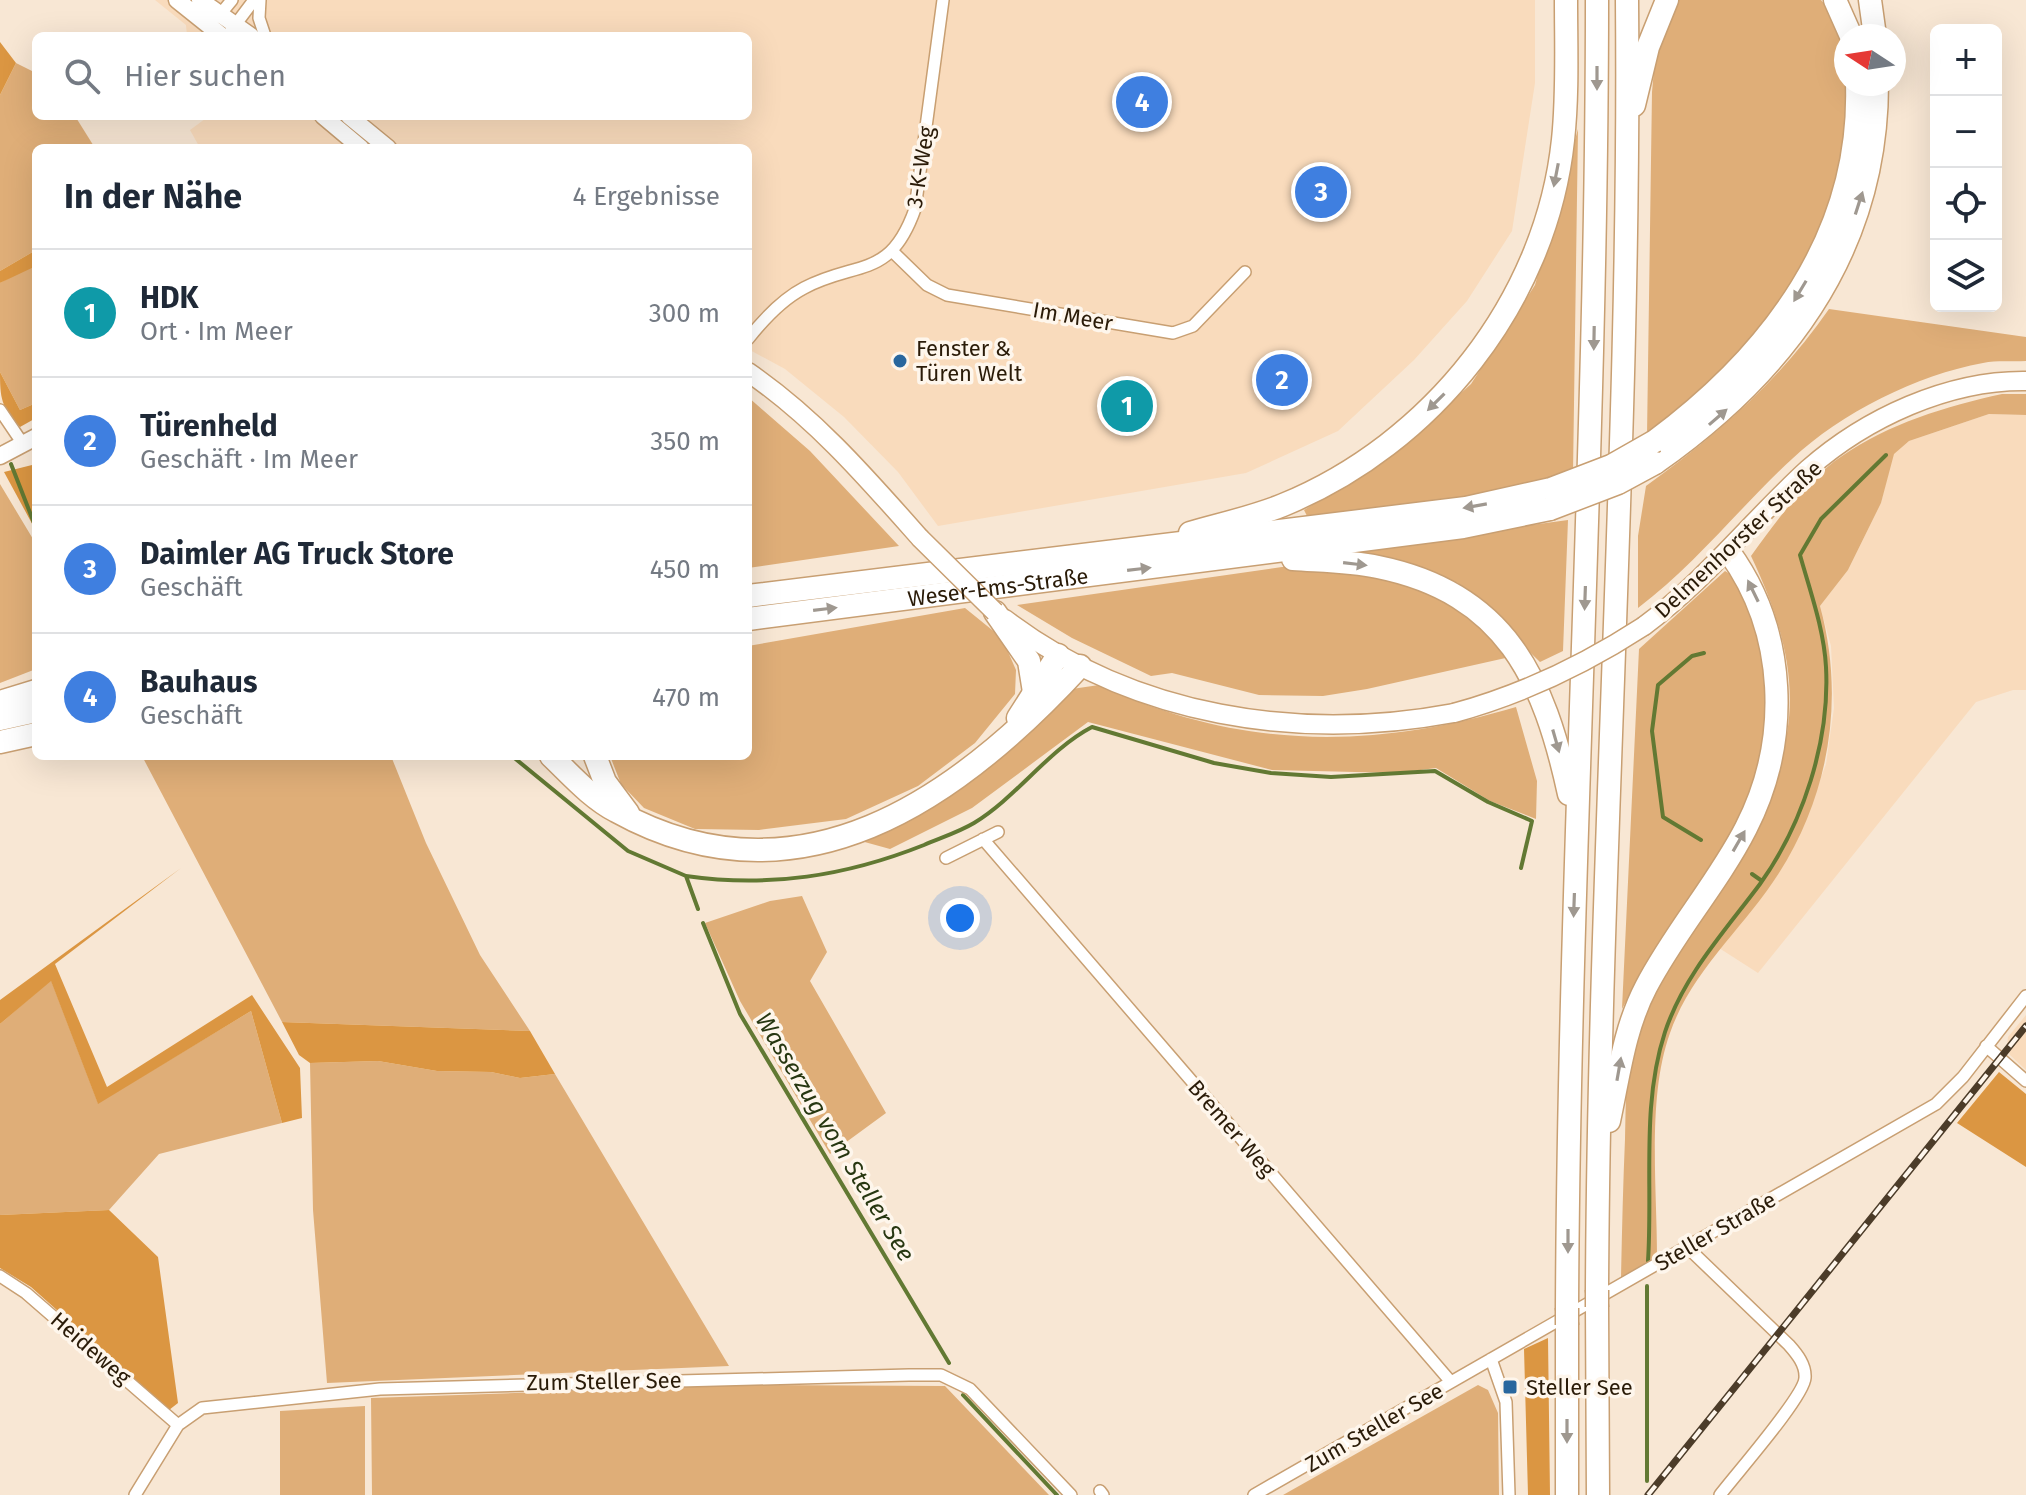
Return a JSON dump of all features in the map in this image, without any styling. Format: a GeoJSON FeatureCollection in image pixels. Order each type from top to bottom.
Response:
{"type":"FeatureCollection","features":[{"type":"Feature","properties":{"kind":"highway"},"geometry":{"type":"LineString","coordinates":[[1154,544],[1281,506],[1363,464],[1395,441],[1424,414],[1455,383],[1483,347],[1527,270],[1549,211],[1563,141],[1566,0]]}},
{"type":"Feature","properties":{"kind":"highway"},"geometry":{"type":"LineString","coordinates":[[1567,1495],[1567,1317],[1577,827],[1594,354],[1597,0]]}},
{"type":"Feature","properties":{"kind":"highway"},"geometry":{"type":"LineString","coordinates":[[1598,1495],[1598,1173],[1628,122],[1627,0]]}},
{"type":"Feature","properties":{"kind":"highway"},"geometry":{"type":"LineString","coordinates":[[1628,122],[1642,85],[1648,47],[1667,0]]}},
{"type":"Feature","properties":{"kind":"highway"},"geometry":{"type":"LineString","coordinates":[[1835,0],[1846,24]]}},
{"type":"Feature","properties":{"kind":"highway"},"geometry":{"type":"LineString","coordinates":[[1870,0],[1873,24]]}},
{"type":"Feature","properties":{"kind":"highway"},"geometry":{"type":"LineString","coordinates":[[1655,452],[1729,382],[1782,320],[1803,287],[1823,249],[1846,179],[1854,137],[1856,96]]}},
{"type":"Feature","properties":{"kind":"highway"},"geometry":{"type":"LineString","coordinates":[[1154,544],[1226,539],[1551,499],[1604,489],[1738,399],[1796,333],[1838,257],[1865,183],[1874,141],[1876,96]]}},
{"type":"Feature","properties":{"kind":"highway"},"geometry":{"type":"LineString","coordinates":[[1249,555],[1463,527],[1551,499]]}},
{"type":"Feature","properties":{"kind":"highway","name":"Weser-Ems-Straße"},"geometry":{"type":"LineString","coordinates":[[752,595],[1154,544]]}},
{"type":"Feature","properties":{"kind":"highway"},"geometry":{"type":"LineString","coordinates":[[1598,1173],[1628,1028],[1670,946],[1747,827],[1773,751],[1777,697],[1771,647],[1757,598],[1729,552]]}},
{"type":"Feature","properties":{"kind":"highway"},"geometry":{"type":"LineString","coordinates":[[1249,555],[1381,568],[1437,587],[1493,624],[1527,666],[1545,702],[1577,827]]}},
{"type":"Feature","properties":{"kind":"highway","name":"Weser-Ems-Straße"},"geometry":{"type":"LineString","coordinates":[[752,618],[1249,555]]}},
{"type":"Feature","properties":{"kind":"highway"},"geometry":{"type":"LineString","coordinates":[[995,612],[1029,661],[1034,692]]}},
{"type":"Feature","properties":{"kind":"highway"},"geometry":{"type":"LineString","coordinates":[[1011,735],[1058,655]]}},
{"type":"Feature","properties":{"kind":"highway"},"geometry":{"type":"LineString","coordinates":[[555,760],[600,801],[662,834],[702,845],[750,849],[827,841],[904,813],[947,787],[1011,735],[1080,666]]}},
{"type":"Feature","properties":{"kind":"highway"},"geometry":{"type":"LineString","coordinates":[[0,702],[32,692]]}},
{"type":"Feature","properties":{"kind":"highway"},"geometry":{"type":"LineString","coordinates":[[0,719],[32,712]]}},
{"type":"Feature","properties":{"kind":"highway"},"geometry":{"type":"LineString","coordinates":[[0,742],[32,735]]}},
{"type":"Feature","properties":{"kind":"highway"},"geometry":{"type":"LineString","coordinates":[[597,760],[605,782],[631,817]]}},
{"type":"Feature","properties":{"kind":"main road"},"geometry":{"type":"LineString","coordinates":[[177,0],[223,27]]}},
{"type":"Feature","properties":{"kind":"main road"},"geometry":{"type":"LineString","coordinates":[[200,0],[223,27]]}},
{"type":"Feature","properties":{"kind":"main road"},"geometry":{"type":"LineString","coordinates":[[328,120],[356,144]]}},
{"type":"Feature","properties":{"kind":"main road"},"geometry":{"type":"LineString","coordinates":[[354,120],[383,144]]}},
{"type":"Feature","properties":{"kind":"main road","name":"Delmenhorster Straße"},"geometry":{"type":"LineString","coordinates":[[752,375],[802,412],[833,441],[920,538],[995,612],[1058,655],[1141,693],[1207,712],[1265,722],[1361,726],[1454,713],[1525,691],[1565,674],[1644,626],[1729,552],[1808,469],[1869,426],[1959,389],[2026,381]]}},
{"type":"Feature","properties":{"kind":"main road"},"geometry":{"type":"LineString","coordinates":[[0,456],[29,440]]}},
{"type":"Feature","properties":{"kind":"street"},"geometry":{"type":"LineString","coordinates":[[223,27],[232,0]]}},
{"type":"Feature","properties":{"kind":"street"},"geometry":{"type":"LineString","coordinates":[[223,27],[257,0]]}},
{"type":"Feature","properties":{"kind":"street"},"geometry":{"type":"LineString","coordinates":[[257,0],[264,32]]}},
{"type":"Feature","properties":{"kind":"street","name":"3-K-Weg"},"geometry":{"type":"LineString","coordinates":[[892,251],[907,230],[915,209],[943,0]]}},
{"type":"Feature","properties":{"kind":"street"},"geometry":{"type":"LineString","coordinates":[[752,335],[794,294],[823,280],[874,265],[892,251]]}},
{"type":"Feature","properties":{"kind":"street","name":"Im Meer"},"geometry":{"type":"LineString","coordinates":[[892,251],[927,285],[947,295],[1173,333],[1193,326],[1245,272]]}},
{"type":"Feature","properties":{"kind":"street"},"geometry":{"type":"LineString","coordinates":[[0,410],[29,440]]}},
{"type":"Feature","properties":{"kind":"street"},"geometry":{"type":"LineString","coordinates":[[946,858],[998,832]]}},
{"type":"Feature","properties":{"kind":"street","name":"Bremer Weg"},"geometry":{"type":"LineString","coordinates":[[983,839],[1451,1382]]}},
{"type":"Feature","properties":{"kind":"street","name":"Steller Straße"},"geometry":{"type":"LineString","coordinates":[[1491,1359],[1936,1104],[1951,1092],[2026,996]]}},
{"type":"Feature","properties":{"kind":"street"},"geometry":{"type":"LineString","coordinates":[[1986,1046],[2026,1081]]}},
{"type":"Feature","properties":{"kind":"street"},"geometry":{"type":"LineString","coordinates":[[1687,1247],[1789,1345],[1800,1357],[1805,1374],[1798,1396],[1720,1495]]}},
{"type":"Feature","properties":{"kind":"street","name":"Heideweg"},"geometry":{"type":"LineString","coordinates":[[0,1276],[26,1293],[178,1425]]}},
{"type":"Feature","properties":{"kind":"street"},"geometry":{"type":"LineString","coordinates":[[1451,1382],[1491,1359],[1506,1402],[1509,1495]]}},
{"type":"Feature","properties":{"kind":"street","name":"Zum Steller See"},"geometry":{"type":"LineString","coordinates":[[178,1425],[202,1408],[380,1389],[941,1375],[970,1389],[1071,1495]]}},
{"type":"Feature","properties":{"kind":"street","name":"Zum Steller See"},"geometry":{"type":"LineString","coordinates":[[1254,1495],[1451,1382]]}},
{"type":"Feature","properties":{"kind":"street"},"geometry":{"type":"LineString","coordinates":[[135,1495],[178,1425]]}},
{"type":"Feature","properties":{"kind":"shaded area"},"geometry":{"type":"Polygon","coordinates":[[[155,0],[1535,0],[1535,83],[1512,231],[1467,301],[1414,360],[1338,431],[1246,473],[938,526],[898,472],[844,417],[785,369],[752,351],[752,144],[198,144],[190,130],[204,120],[752,120],[752,32],[187,32],[186,25],[155,0]]]}},
{"type":"Feature","properties":{"kind":"shaded area"},"geometry":{"type":"Polygon","coordinates":[[[1677,0],[1821,0],[1836,24],[1834,24],[1834,96],[1846,96],[1844,139],[1837,179],[1826,217],[1791,287],[1743,352],[1690,403],[1647,436],[1652,92],[1656,48],[1677,0]]]}},
{"type":"Feature","properties":{"kind":"shaded area"},"geometry":{"type":"Polygon","coordinates":[[[0,42],[16,63],[0,95],[0,42]]]}},
{"type":"Feature","properties":{"kind":"shaded area"},"geometry":{"type":"Polygon","coordinates":[[[16,63],[32,71],[32,120],[78,120],[92,144],[32,144],[32,252],[0,271],[0,95],[16,63]]]}},
{"type":"Feature","properties":{"kind":"shaded area"},"geometry":{"type":"Polygon","coordinates":[[[1578,129],[1573,473],[1476,498],[1308,518],[1304,510],[1394,454],[1471,384],[1535,285],[1578,129]]]}},
{"type":"Feature","properties":{"kind":"shaded area"},"geometry":{"type":"Polygon","coordinates":[[[32,252],[32,268],[0,283],[0,271],[32,252]]]}},
{"type":"Feature","properties":{"kind":"shaded area"},"geometry":{"type":"Polygon","coordinates":[[[32,266],[32,405],[20,410],[0,372],[0,283],[32,266]]]}},
{"type":"Feature","properties":{"kind":"shaded area"},"geometry":{"type":"Polygon","coordinates":[[[1829,309],[2026,337],[2026,361],[1988,362],[1932,377],[1881,398],[1833,426],[1792,459],[1679,573],[1638,608],[1638,536],[1646,486],[1722,427],[1768,383],[1829,309]]]}},
{"type":"Feature","properties":{"kind":"shaded area"},"geometry":{"type":"Polygon","coordinates":[[[0,372],[20,410],[32,405],[32,420],[20,427],[9,414],[0,388],[0,372]]]}},
{"type":"Feature","properties":{"kind":"shaded area"},"geometry":{"type":"Polygon","coordinates":[[[2002,394],[2026,394],[2026,415],[1989,414],[1909,441],[1894,454],[1881,503],[1848,570],[1820,606],[1828,640],[1831,675],[1828,744],[1821,777],[1796,842],[1779,873],[1691,989],[1670,1033],[1658,1085],[1656,1113],[1657,1256],[1621,1278],[1626,1087],[1634,1036],[1658,981],[1747,835],[1769,793],[1783,752],[1790,710],[1787,664],[1775,614],[1751,556],[1804,489],[1842,456],[1879,434],[1919,418],[2002,394]]]}},
{"type":"Feature","properties":{"kind":"shaded area"},"geometry":{"type":"Polygon","coordinates":[[[752,400],[810,451],[899,546],[752,567],[752,400]]]}},
{"type":"Feature","properties":{"kind":"shaded area"},"geometry":{"type":"Polygon","coordinates":[[[1989,414],[2026,415],[2026,690],[2013,690],[1976,702],[1758,973],[1719,948],[1779,873],[1803,826],[1826,764],[1834,708],[1831,646],[1820,606],[1848,570],[1881,503],[1893,454],[1909,441],[1989,414]]]}},
{"type":"Feature","properties":{"kind":"shaded area"},"geometry":{"type":"Polygon","coordinates":[[[32,465],[32,524],[4,472],[32,465]]]}},
{"type":"Feature","properties":{"kind":"shaded area"},"geometry":{"type":"Polygon","coordinates":[[[0,484],[32,537],[32,671],[0,683],[0,484]]]}},
{"type":"Feature","properties":{"kind":"shaded area"},"geometry":{"type":"Polygon","coordinates":[[[1568,520],[1563,651],[1540,662],[1458,583],[1384,557],[1322,553],[1568,520]]]}},
{"type":"Feature","properties":{"kind":"shaded area"},"geometry":{"type":"Polygon","coordinates":[[[1327,566],[1382,576],[1428,593],[1469,619],[1510,657],[1323,696],[1259,695],[1172,673],[1151,676],[1072,638],[1017,605],[1282,567],[1327,566]]]}},
{"type":"Feature","properties":{"kind":"shaded area"},"geometry":{"type":"Polygon","coordinates":[[[1725,571],[1737,578],[1767,658],[1765,739],[1754,781],[1737,821],[1716,860],[1643,971],[1622,1009],[1639,649],[1725,571]]]}},
{"type":"Feature","properties":{"kind":"shaded area"},"geometry":{"type":"Polygon","coordinates":[[[965,608],[1002,638],[1016,670],[1015,694],[975,743],[918,786],[846,819],[759,830],[695,829],[644,808],[621,784],[612,760],[752,760],[752,645],[965,608]]]}},
{"type":"Feature","properties":{"kind":"shaded area"},"geometry":{"type":"Polygon","coordinates":[[[1099,685],[1203,722],[1254,732],[1306,736],[1357,736],[1409,731],[1516,707],[1537,781],[1536,819],[1490,801],[1436,768],[1397,773],[1272,770],[1088,722],[972,808],[890,849],[861,841],[922,810],[976,777],[1024,738],[1072,689],[1099,685]]]}},
{"type":"Feature","properties":{"kind":"shaded area"},"geometry":{"type":"Polygon","coordinates":[[[144,760],[393,760],[426,843],[480,955],[530,1031],[282,1022],[144,760]]]}},
{"type":"Feature","properties":{"kind":"shaded area"},"geometry":{"type":"Polygon","coordinates":[[[181,868],[55,964],[107,1087],[252,995],[300,1068],[302,1118],[282,1123],[251,1011],[98,1104],[51,981],[0,1024],[0,1000],[181,868]]]}},
{"type":"Feature","properties":{"kind":"shaded area"},"geometry":{"type":"Polygon","coordinates":[[[802,896],[827,952],[810,981],[886,1113],[830,1154],[740,1001],[705,923],[770,901],[802,896]]]}},
{"type":"Feature","properties":{"kind":"shaded area"},"geometry":{"type":"Polygon","coordinates":[[[51,980],[98,1103],[251,1011],[282,1123],[159,1154],[109,1210],[0,1215],[0,1024],[51,980]]]}},
{"type":"Feature","properties":{"kind":"shaded area"},"geometry":{"type":"Polygon","coordinates":[[[2026,1015],[2026,1070],[2010,1055],[2007,1046],[2008,1037],[2026,1015]]]}},
{"type":"Feature","properties":{"kind":"shaded area"},"geometry":{"type":"Polygon","coordinates":[[[282,1022],[530,1031],[555,1074],[520,1078],[491,1072],[437,1071],[378,1061],[310,1063],[299,1055],[282,1022]]]}},
{"type":"Feature","properties":{"kind":"shaded area"},"geometry":{"type":"Polygon","coordinates":[[[378,1061],[437,1071],[491,1072],[520,1078],[555,1074],[729,1366],[327,1383],[313,1210],[310,1063],[378,1061]]]}},
{"type":"Feature","properties":{"kind":"shaded area"},"geometry":{"type":"Polygon","coordinates":[[[1999,1072],[2026,1094],[2026,1167],[1957,1123],[1999,1072]]]}},
{"type":"Feature","properties":{"kind":"shaded area"},"geometry":{"type":"Polygon","coordinates":[[[109,1210],[158,1257],[178,1403],[169,1410],[31,1287],[0,1268],[0,1215],[109,1210]]]}},
{"type":"Feature","properties":{"kind":"shaded area"},"geometry":{"type":"Polygon","coordinates":[[[1548,1338],[1550,1495],[1528,1495],[1524,1349],[1548,1338]]]}},
{"type":"Feature","properties":{"kind":"shaded area"},"geometry":{"type":"Polygon","coordinates":[[[745,1385],[945,1386],[1049,1495],[372,1495],[371,1398],[745,1385]]]}},
{"type":"Feature","properties":{"kind":"shaded area"},"geometry":{"type":"Polygon","coordinates":[[[1478,1385],[1488,1390],[1498,1413],[1499,1495],[1283,1495],[1478,1385]]]}},
{"type":"Feature","properties":{"kind":"shaded area"},"geometry":{"type":"Polygon","coordinates":[[[365,1406],[365,1495],[280,1495],[280,1411],[365,1406]]]}},
{"type":"Feature","properties":{"kind":"waterway"},"geometry":{"type":"LineString","coordinates":[[1648,1261],[1650,1116],[1665,1032],[1694,973],[1760,884],[1789,835],[1811,781],[1818,752],[1826,695],[1825,653],[1800,555],[1821,519],[1886,455]]}},
{"type":"Feature","properties":{"kind":"waterway"},"geometry":{"type":"LineString","coordinates":[[11,464],[32,518]]}},
{"type":"Feature","properties":{"kind":"waterway"},"geometry":{"type":"LineString","coordinates":[[1701,840],[1663,817],[1652,731],[1658,685],[1692,656],[1704,653]]}},
{"type":"Feature","properties":{"kind":"waterway"},"geometry":{"type":"LineString","coordinates":[[686,876],[777,880],[836,872],[895,856],[974,823],[1061,748],[1092,727],[1214,763],[1271,773],[1331,777],[1435,771],[1488,802],[1532,821],[1521,868]]}},
{"type":"Feature","properties":{"kind":"waterway","name":"Wasserzug vom Steller See"},"geometry":{"type":"LineString","coordinates":[[517,760],[628,851],[686,876],[698,909]]}},
{"type":"Feature","properties":{"kind":"waterway"},"geometry":{"type":"LineString","coordinates":[[1752,874],[1762,881]]}},
{"type":"Feature","properties":{"kind":"waterway","name":"Wasserzug vom Steller See"},"geometry":{"type":"LineString","coordinates":[[703,923],[740,1014],[949,1363]]}},
{"type":"Feature","properties":{"kind":"waterway"},"geometry":{"type":"LineString","coordinates":[[1647,1286],[1647,1481]]}},
{"type":"Feature","properties":{"kind":"waterway"},"geometry":{"type":"LineString","coordinates":[[963,1395],[1057,1495]]}},
{"type":"Feature","properties":{"kind":"railway"},"geometry":{"type":"LineString","coordinates":[[1648,1495],[2026,1026]]}},
{"type":"Feature","properties":{"kind":"place","name":"Bauhaus"},"geometry":{"type":"Point","coordinates":[1142,102]}},
{"type":"Feature","properties":{"kind":"place","name":"Daimler AG Truck Store"},"geometry":{"type":"Point","coordinates":[1321,192]}},
{"type":"Feature","properties":{"kind":"place","name":"Fenster & Türen Welt"},"geometry":{"type":"Point","coordinates":[900,361]}},
{"type":"Feature","properties":{"kind":"place","name":"Türenheld"},"geometry":{"type":"Point","coordinates":[1282,380]}},
{"type":"Feature","properties":{"kind":"place","name":"HDK"},"geometry":{"type":"Point","coordinates":[1127,406]}},
{"type":"Feature","properties":{"kind":"place","name":"Steller See"},"geometry":{"type":"Point","coordinates":[1510,1387]}}]}
